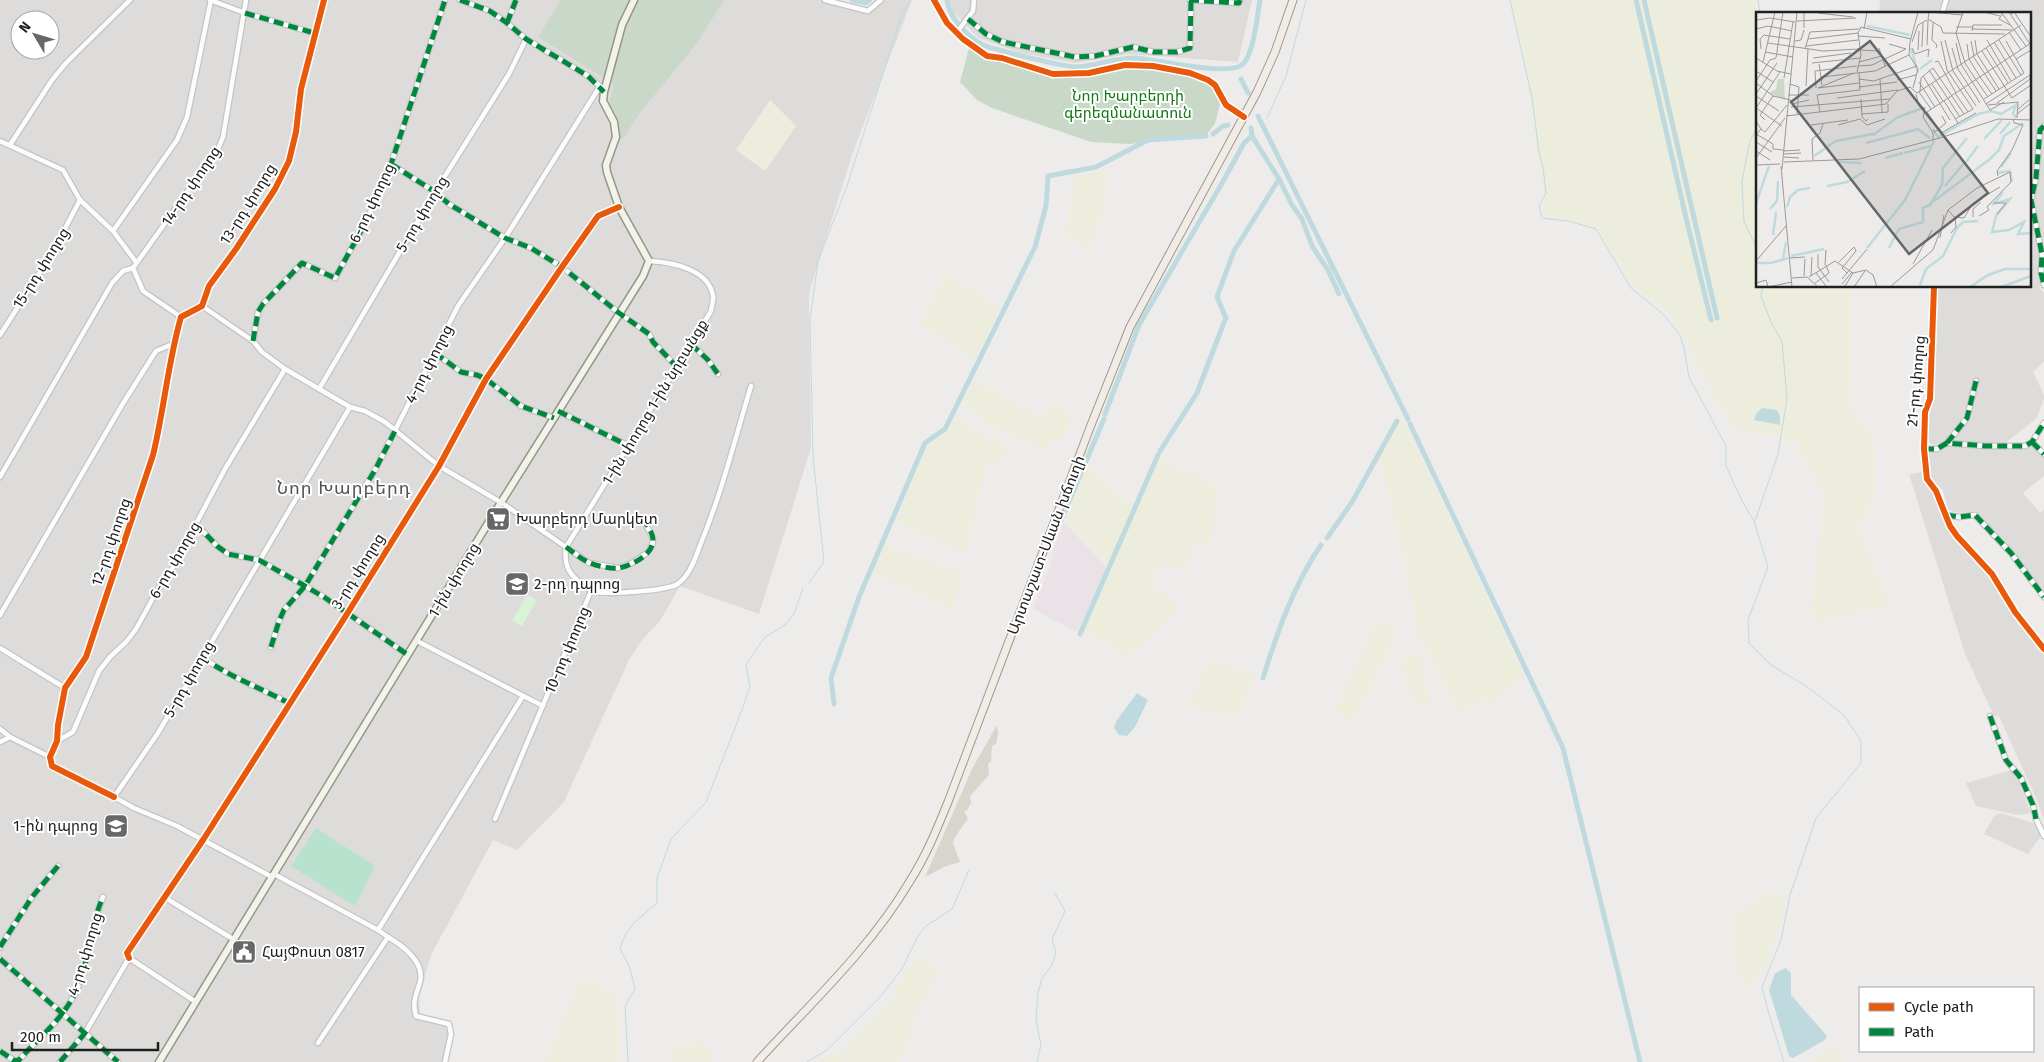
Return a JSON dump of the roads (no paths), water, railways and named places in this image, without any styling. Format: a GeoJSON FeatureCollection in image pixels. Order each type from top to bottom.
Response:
{"type":"FeatureCollection","features":[{"type":"Feature","properties":{"kind":"main road"},"geometry":{"type":"LineString","coordinates":[[634,0],[622,25],[602,89],[603,101],[614,122],[616,138],[606,165],[619,207],[649,261]]}},
{"type":"Feature","properties":{"kind":"main road","name":"Արտաշատ-Սևան խճուղի"},"geometry":{"type":"LineString","coordinates":[[757,1062],[874,932],[905,890],[922,859],[948,802],[1130,327],[1244,117],[1275,52],[1293,0]]}},
{"type":"Feature","properties":{"kind":"main road","name":"1-ին փողոց"},"geometry":{"type":"LineString","coordinates":[[159,1062],[558,411],[643,276],[649,261]]}},
{"type":"Feature","properties":{"kind":"street"},"geometry":{"type":"LineString","coordinates":[[10,146],[52,80],[66,63],[130,0]]}},
{"type":"Feature","properties":{"kind":"street"},"geometry":{"type":"LineString","coordinates":[[113,231],[177,140],[187,117],[210,0],[245,13],[314,33]]}},
{"type":"Feature","properties":{"kind":"street","name":"14-րդ փողոց"},"geometry":{"type":"LineString","coordinates":[[133,268],[218,149],[223,137],[246,0]]}},
{"type":"Feature","properties":{"kind":"street","name":"13-րդ փողոց"},"geometry":{"type":"LineString","coordinates":[[202,306],[209,286],[276,188],[289,161],[296,132],[300,89],[324,0]]}},
{"type":"Feature","properties":{"kind":"street","name":"6-րդ փողոց"},"geometry":{"type":"LineString","coordinates":[[253,341],[258,312],[263,304],[302,263],[335,278],[366,222],[391,164],[445,0]]}},
{"type":"Feature","properties":{"kind":"street"},"geometry":{"type":"LineString","coordinates":[[460,0],[490,12],[526,39],[588,76],[602,89]]}},
{"type":"Feature","properties":{"kind":"street"},"geometry":{"type":"LineString","coordinates":[[507,23],[516,0]]}},
{"type":"Feature","properties":{"kind":"street"},"geometry":{"type":"LineString","coordinates":[[825,0],[868,10],[881,0]]}},
{"type":"Feature","properties":{"kind":"street"},"geometry":{"type":"LineString","coordinates":[[934,0],[947,23],[969,45],[987,56],[1002,58],[1053,74],[1089,73],[1125,65],[1153,66],[1190,73],[1215,85],[1226,105],[1244,117]]}},
{"type":"Feature","properties":{"kind":"street"},"geometry":{"type":"LineString","coordinates":[[957,32],[973,11],[974,0]]}},
{"type":"Feature","properties":{"kind":"street"},"geometry":{"type":"LineString","coordinates":[[968,19],[986,34],[1003,42],[1054,54],[1095,56],[1133,47],[1154,52],[1177,52],[1190,48],[1190,0],[1239,3],[1240,0]]}},
{"type":"Feature","properties":{"kind":"street","name":"5-րդ փողոց"},"geometry":{"type":"LineString","coordinates":[[319,389],[435,192],[509,74],[526,39]]}},
{"type":"Feature","properties":{"kind":"street","name":"4-րդ փողոց"},"geometry":{"type":"LineString","coordinates":[[271,647],[284,610],[306,586],[375,470],[458,306],[505,238],[602,89]]}},
{"type":"Feature","properties":{"kind":"street"},"geometry":{"type":"LineString","coordinates":[[2032,196],[2036,178],[2040,130],[2044,126]]}},
{"type":"Feature","properties":{"kind":"street"},"geometry":{"type":"LineString","coordinates":[[0,141],[63,170],[80,200],[113,231],[136,262]]}},
{"type":"Feature","properties":{"kind":"street"},"geometry":{"type":"LineString","coordinates":[[391,164],[435,192],[449,204],[505,238],[532,248],[562,267],[619,313],[649,334],[653,342],[676,366]]}},
{"type":"Feature","properties":{"kind":"street","name":"15-րդ փողոց"},"geometry":{"type":"LineString","coordinates":[[0,335],[51,255],[80,200]]}},
{"type":"Feature","properties":{"kind":"street"},"geometry":{"type":"LineString","coordinates":[[2032,205],[2042,254],[2041,273],[2044,285]]}},
{"type":"Feature","properties":{"kind":"street","name":"3-րդ փողոց"},"geometry":{"type":"LineString","coordinates":[[129,958],[127,953],[203,840],[439,466],[486,379],[598,216],[619,207]]}},
{"type":"Feature","properties":{"kind":"street","name":"1-ին փողոց 1-ին նրբանցք"},"geometry":{"type":"LineString","coordinates":[[566,547],[711,311],[713,297],[708,282],[686,267],[667,261],[649,261]]}},
{"type":"Feature","properties":{"kind":"street"},"geometry":{"type":"LineString","coordinates":[[0,477],[112,283],[123,271],[133,268],[143,291],[181,317]]}},
{"type":"Feature","properties":{"kind":"street","name":"21-րդ փողոց"},"geometry":{"type":"LineString","coordinates":[[1934,288],[1930,399],[1925,412],[1924,449],[1927,479],[1936,491],[1956,536],[1992,574],[2014,612],[2044,649]]}},
{"type":"Feature","properties":{"kind":"street"},"geometry":{"type":"LineString","coordinates":[[0,615],[122,405],[156,351],[172,344],[181,317],[202,306],[253,341],[262,352],[285,369],[350,407],[365,411],[385,422],[439,466],[502,503],[589,563],[618,568],[648,554],[653,538],[643,519]]}},
{"type":"Feature","properties":{"kind":"street","name":"12-րդ փողոց"},"geometry":{"type":"LineString","coordinates":[[57,741],[65,688],[86,658],[153,455],[159,431],[172,344]]}},
{"type":"Feature","properties":{"kind":"street"},"geometry":{"type":"LineString","coordinates":[[691,344],[708,360],[718,374]]}},
{"type":"Feature","properties":{"kind":"street"},"geometry":{"type":"LineString","coordinates":[[435,353],[461,372],[478,375],[486,379],[521,406],[554,418]]}},
{"type":"Feature","properties":{"kind":"street","name":"6-րդ փողոց"},"geometry":{"type":"LineString","coordinates":[[57,741],[73,732],[99,670],[136,629],[158,589],[170,574],[225,469],[285,369]]}},
{"type":"Feature","properties":{"kind":"street"},"geometry":{"type":"LineString","coordinates":[[1924,449],[1937,449],[1947,443],[1968,418],[1976,381]]}},
{"type":"Feature","properties":{"kind":"street","name":"10-րդ փողոց"},"geometry":{"type":"LineString","coordinates":[[495,819],[591,591],[606,594],[668,588],[679,584],[687,574],[714,512],[751,386]]}},
{"type":"Feature","properties":{"kind":"street","name":"5-րդ փողոց"},"geometry":{"type":"LineString","coordinates":[[114,797],[158,733],[258,560],[350,407]]}},
{"type":"Feature","properties":{"kind":"street"},"geometry":{"type":"LineString","coordinates":[[558,411],[629,446]]}},
{"type":"Feature","properties":{"kind":"street"},"geometry":{"type":"LineString","coordinates":[[1947,443],[2017,447],[2032,442],[2044,423]]}},
{"type":"Feature","properties":{"kind":"street"},"geometry":{"type":"LineString","coordinates":[[2032,442],[2044,454]]}},
{"type":"Feature","properties":{"kind":"street"},"geometry":{"type":"LineString","coordinates":[[1946,516],[1975,515],[2011,554],[2044,597]]}},
{"type":"Feature","properties":{"kind":"street"},"geometry":{"type":"LineString","coordinates":[[196,524],[217,546],[228,554],[258,560],[306,586],[408,655]]}},
{"type":"Feature","properties":{"kind":"street"},"geometry":{"type":"LineString","coordinates":[[566,547],[565,561],[567,569],[572,576],[591,591]]}},
{"type":"Feature","properties":{"kind":"street"},"geometry":{"type":"LineString","coordinates":[[417,642],[543,706]]}},
{"type":"Feature","properties":{"kind":"street"},"geometry":{"type":"LineString","coordinates":[[0,648],[65,688]]}},
{"type":"Feature","properties":{"kind":"street"},"geometry":{"type":"LineString","coordinates":[[202,657],[222,671],[289,704]]}},
{"type":"Feature","properties":{"kind":"street","name":"10-րդ փողոց"},"geometry":{"type":"LineString","coordinates":[[378,930],[523,696]]}},
{"type":"Feature","properties":{"kind":"street"},"geometry":{"type":"LineString","coordinates":[[1990,716],[2006,760],[2020,778],[2033,804],[2036,819],[2044,836]]}},
{"type":"Feature","properties":{"kind":"street"},"geometry":{"type":"LineString","coordinates":[[0,730],[50,757]]}},
{"type":"Feature","properties":{"kind":"street"},"geometry":{"type":"LineString","coordinates":[[0,742],[10,737]]}},
{"type":"Feature","properties":{"kind":"street"},"geometry":{"type":"LineString","coordinates":[[57,741],[50,757],[52,766],[134,808],[177,826],[378,930],[407,952],[417,962],[420,969],[420,980],[413,1007],[416,1016],[448,1024],[451,1034],[446,1062]]}},
{"type":"Feature","properties":{"kind":"street"},"geometry":{"type":"LineString","coordinates":[[0,947],[32,897],[49,874],[58,866]]}},
{"type":"Feature","properties":{"kind":"street","name":"4-րդ փողոց"},"geometry":{"type":"LineString","coordinates":[[0,1051],[15,1061],[19,1060],[62,1013],[72,999],[79,984],[97,911],[103,897]]}},
{"type":"Feature","properties":{"kind":"street"},"geometry":{"type":"LineString","coordinates":[[164,897],[233,939]]}},
{"type":"Feature","properties":{"kind":"street"},"geometry":{"type":"LineString","coordinates":[[318,1043],[388,937]]}},
{"type":"Feature","properties":{"kind":"street"},"geometry":{"type":"LineString","coordinates":[[60,1062],[85,1033],[129,958],[196,1002]]}},
{"type":"Feature","properties":{"kind":"street"},"geometry":{"type":"LineString","coordinates":[[0,959],[118,1062]]}},
{"type":"Feature","properties":{"kind":"street"},"geometry":{"type":"LineString","coordinates":[[107,1062],[112,1056]]}},
{"type":"Feature","properties":{"kind":"water"},"geometry":{"type":"Polygon","coordinates":[[[1762,408],[1777,410],[1780,416],[1780,425],[1754,420],[1756,414],[1762,408]]]}},
{"type":"Feature","properties":{"kind":"water"},"geometry":{"type":"Polygon","coordinates":[[[1137,693],[1148,700],[1135,727],[1127,736],[1119,735],[1114,728],[1117,720],[1137,693]]]}},
{"type":"Feature","properties":{"kind":"water"},"geometry":{"type":"Polygon","coordinates":[[[1786,968],[1791,973],[1791,995],[1827,1036],[1825,1040],[1793,1058],[1789,1056],[1769,990],[1775,973],[1786,968]]]}},
{"type":"Feature","properties":{"kind":"waterway"},"geometry":{"type":"LineString","coordinates":[[852,0],[866,3],[870,0]]}},
{"type":"Feature","properties":{"kind":"waterway"},"geometry":{"type":"LineString","coordinates":[[809,583],[824,562],[813,457],[810,320],[818,261],[846,189],[899,23],[910,0]]}},
{"type":"Feature","properties":{"kind":"waterway"},"geometry":{"type":"LineString","coordinates":[[947,0],[951,13],[970,36],[981,44],[1012,53],[1077,67],[1137,58],[1222,69],[1234,68],[1242,65],[1246,60],[1252,44],[1260,0]]}},
{"type":"Feature","properties":{"kind":"waterway"},"geometry":{"type":"LineString","coordinates":[[1267,118],[1286,76],[1306,0]]}},
{"type":"Feature","properties":{"kind":"waterway"},"geometry":{"type":"LineString","coordinates":[[1510,0],[1532,98],[1539,152],[1543,167],[1546,193],[1539,206],[1542,218],[1568,221],[1596,229],[1631,288],[1663,314],[1680,335],[1689,377],[1726,446],[1726,466],[1742,501],[1754,521],[1768,567],[1748,620],[1749,643],[1771,665],[1806,686],[1844,715],[1861,741],[1861,763],[1816,818],[1790,895],[1781,940],[1762,987],[1784,1062]]}},
{"type":"Feature","properties":{"kind":"waterway"},"geometry":{"type":"LineString","coordinates":[[1636,0],[1711,320]]}},
{"type":"Feature","properties":{"kind":"waterway"},"geometry":{"type":"LineString","coordinates":[[1644,0],[1717,318]]}},
{"type":"Feature","properties":{"kind":"waterway"},"geometry":{"type":"LineString","coordinates":[[1758,0],[1760,12]]}},
{"type":"Feature","properties":{"kind":"waterway"},"geometry":{"type":"LineString","coordinates":[[1241,79],[1248,93]]}},
{"type":"Feature","properties":{"kind":"waterway"},"geometry":{"type":"LineString","coordinates":[[1258,116],[1408,419]]}},
{"type":"Feature","properties":{"kind":"waterway"},"geometry":{"type":"LineString","coordinates":[[1213,134],[1223,126],[1228,125]]}},
{"type":"Feature","properties":{"kind":"waterway"},"geometry":{"type":"LineString","coordinates":[[1251,128],[1252,136],[1302,219],[1312,246],[1328,270],[1339,294]]}},
{"type":"Feature","properties":{"kind":"waterway"},"geometry":{"type":"LineString","coordinates":[[1756,130],[1750,141],[1742,181],[1744,222],[1756,246]]}},
{"type":"Feature","properties":{"kind":"waterway"},"geometry":{"type":"LineString","coordinates":[[834,704],[831,678],[859,597],[925,443],[945,429],[1035,247],[1046,206],[1048,176],[1096,167],[1148,140],[1206,136]]}},
{"type":"Feature","properties":{"kind":"waterway"},"geometry":{"type":"LineString","coordinates":[[1105,414],[1139,325],[1244,143],[1252,136]]}},
{"type":"Feature","properties":{"kind":"waterway"},"geometry":{"type":"LineString","coordinates":[[1160,451],[1197,393],[1226,318],[1217,297],[1234,251],[1279,179]]}},
{"type":"Feature","properties":{"kind":"waterway"},"geometry":{"type":"LineString","coordinates":[[1755,521],[1778,454],[1787,399],[1782,342],[1771,322],[1761,296],[1763,288]]}},
{"type":"Feature","properties":{"kind":"waterway"},"geometry":{"type":"LineString","coordinates":[[1061,520],[1104,419]]}},
{"type":"Feature","properties":{"kind":"waterway"},"geometry":{"type":"LineString","coordinates":[[1327,538],[1352,502],[1397,421]]}},
{"type":"Feature","properties":{"kind":"waterway"},"geometry":{"type":"LineString","coordinates":[[1410,424],[1563,748],[1640,1062]]}},
{"type":"Feature","properties":{"kind":"waterway"},"geometry":{"type":"LineString","coordinates":[[1080,634],[1158,455]]}},
{"type":"Feature","properties":{"kind":"waterway"},"geometry":{"type":"LineString","coordinates":[[1263,678],[1280,626],[1294,592],[1321,545]]}},
{"type":"Feature","properties":{"kind":"waterway"},"geometry":{"type":"LineString","coordinates":[[628,1062],[625,1006],[635,989],[629,965],[620,949],[622,941],[634,923],[657,903],[657,878],[671,839],[706,802],[750,687],[746,665],[764,638],[786,624],[794,614],[803,588]]}},
{"type":"Feature","properties":{"kind":"waterway"},"geometry":{"type":"LineString","coordinates":[[807,1062],[827,1050],[880,997],[902,969],[918,936],[926,926],[952,909],[969,870]]}},
{"type":"Feature","properties":{"kind":"waterway"},"geometry":{"type":"LineString","coordinates":[[1037,1062],[1041,1045],[1036,1019],[1038,993],[1042,978],[1052,965],[1056,953],[1052,939],[1065,911],[1055,893]]}},
{"type":"Feature","properties":{"kind":"place","name":"Խարբերդ Մարկետ"},"geometry":{"type":"Point","coordinates":[498,519]}},
{"type":"Feature","properties":{"kind":"place","name":"2-րդ դպրոց"},"geometry":{"type":"Point","coordinates":[517,584]}},
{"type":"Feature","properties":{"kind":"place","name":"1-ին դպրոց"},"geometry":{"type":"Point","coordinates":[116,826]}},
{"type":"Feature","properties":{"kind":"place","name":"ՀայՓոստ 0817"},"geometry":{"type":"Point","coordinates":[244,952]}},
{"type":"Feature","properties":{"kind":"district","name":"Նոր Խարբերդ"},"geometry":{"type":"Point","coordinates":[344,488]}},
{"type":"Feature","properties":{"kind":"park label","name":"Նոր Խարբերդի գերեզմանատուն"},"geometry":{"type":"Point","coordinates":[1128,104]}}]}
